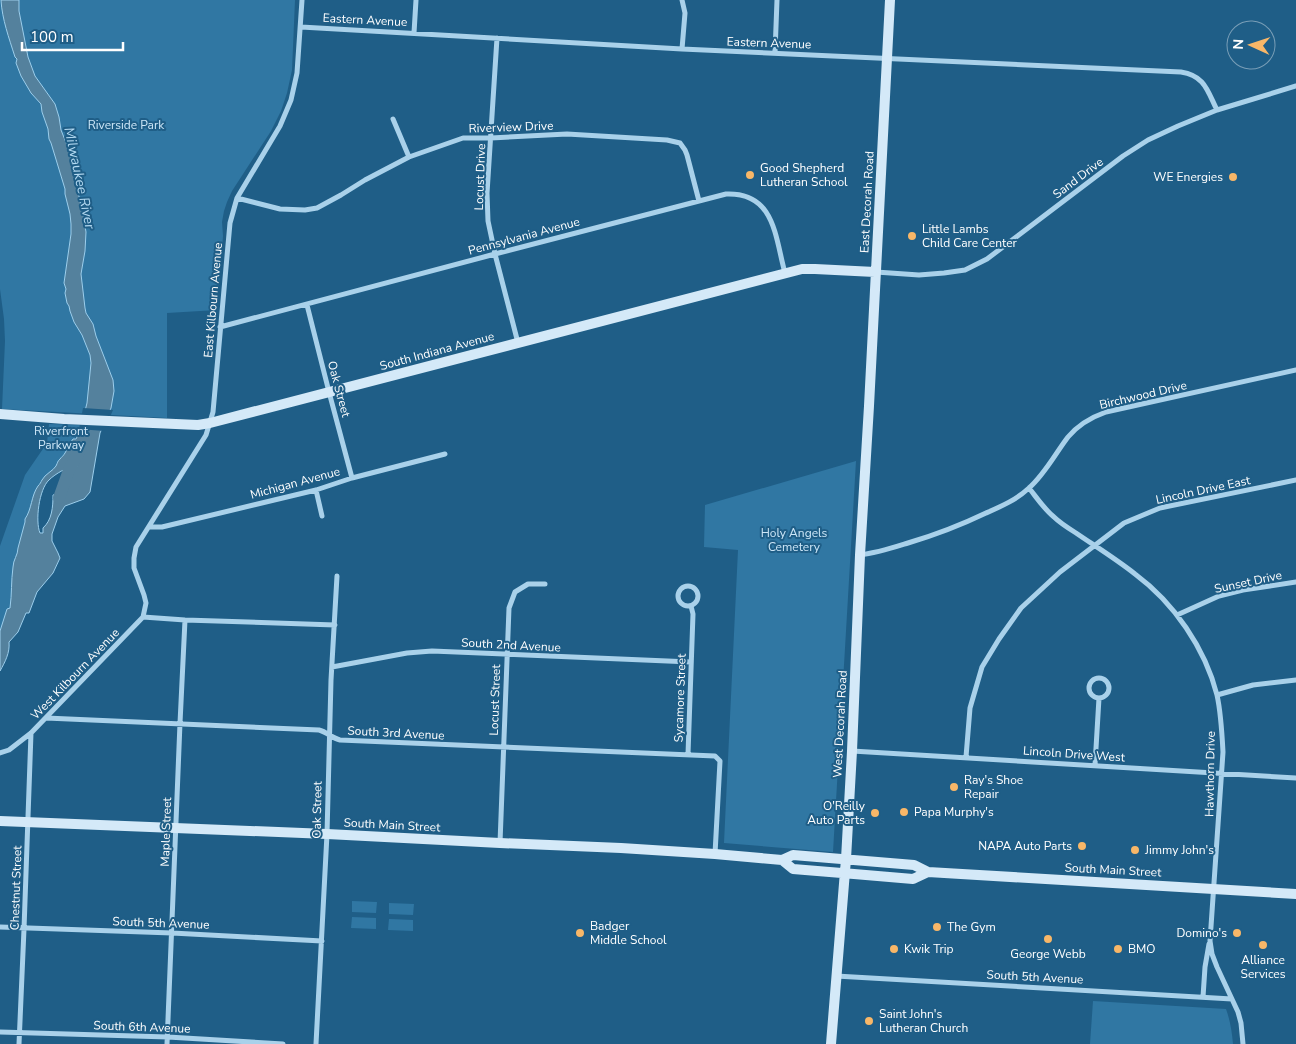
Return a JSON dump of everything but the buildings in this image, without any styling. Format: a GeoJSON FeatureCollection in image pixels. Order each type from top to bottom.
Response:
{"type":"FeatureCollection","features":[{"type":"Feature","properties":{"kind":"street","name":"East Kilbourn Avenue"},"geometry":{"type":"LineString","coordinates":[[143,617],[146,603],[134,568],[136,547],[206,435],[210,423],[213,412],[230,223],[237,198],[280,126],[291,100],[297,73],[302,0]]}},
{"type":"Feature","properties":{"kind":"street"},"geometry":{"type":"LineString","coordinates":[[414,33],[416,0]]}},
{"type":"Feature","properties":{"kind":"street"},"geometry":{"type":"LineString","coordinates":[[682,0],[685,13],[682,49]]}},
{"type":"Feature","properties":{"kind":"street"},"geometry":{"type":"LineString","coordinates":[[775,53],[777,0]]}},
{"type":"Feature","properties":{"kind":"street","name":"East Decorah Road"},"geometry":{"type":"LineString","coordinates":[[869,406],[890,0]]}},
{"type":"Feature","properties":{"kind":"street","name":"Eastern Avenue"},"geometry":{"type":"LineString","coordinates":[[301,27],[682,49],[1181,72],[1191,73],[1198,77],[1206,87],[1217,110]]}},
{"type":"Feature","properties":{"kind":"street","name":"Locust Drive"},"geometry":{"type":"LineString","coordinates":[[497,38],[487,193],[488,221],[518,342]]}},
{"type":"Feature","properties":{"kind":"street","name":"Sand Drive"},"geometry":{"type":"LineString","coordinates":[[875,272],[919,275],[965,270],[987,259],[1123,156],[1148,140],[1217,110],[1296,86]]}},
{"type":"Feature","properties":{"kind":"street"},"geometry":{"type":"LineString","coordinates":[[393,119],[408,157]]}},
{"type":"Feature","properties":{"kind":"street","name":"Riverview Drive"},"geometry":{"type":"LineString","coordinates":[[237,198],[280,209],[317,208],[408,157],[464,138],[567,134],[682,141],[699,201]]}},
{"type":"Feature","properties":{"kind":"street","name":"Pennsylvania Avenue"},"geometry":{"type":"LineString","coordinates":[[220,328],[726,194],[736,194],[753,199],[765,209],[774,226],[785,273]]}},
{"type":"Feature","properties":{"kind":"street","name":"South Indiana Avenue"},"geometry":{"type":"LineString","coordinates":[[0,414],[114,421],[210,423],[802,269],[875,272]]}},
{"type":"Feature","properties":{"kind":"street","name":"Oak Street"},"geometry":{"type":"LineString","coordinates":[[308,305],[352,478]]}},
{"type":"Feature","properties":{"kind":"street","name":"Birchwood Drive"},"geometry":{"type":"LineString","coordinates":[[860,555],[877,552],[940,533],[1016,499],[1029,488],[1049,465],[1069,435],[1094,417],[1106,412],[1296,370]]}},
{"type":"Feature","properties":{"kind":"street","name":"West Decorah Road"},"geometry":{"type":"LineString","coordinates":[[831,1044],[846,859],[869,406]]}},
{"type":"Feature","properties":{"kind":"street","name":"Michigan Avenue"},"geometry":{"type":"LineString","coordinates":[[149,527],[162,527],[316,490],[352,478],[445,454]]}},
{"type":"Feature","properties":{"kind":"street","name":"Lincoln Drive East"},"geometry":{"type":"LineString","coordinates":[[966,757],[970,708],[982,667],[1021,608],[1060,572],[1124,523],[1160,508],[1296,480]]}},
{"type":"Feature","properties":{"kind":"street","name":"Hawthorn Drive"},"geometry":{"type":"LineString","coordinates":[[1029,488],[1054,518],[1136,574],[1177,615],[1201,654],[1217,695],[1222,742],[1210,941],[1217,967],[1238,1012],[1243,1044]]}},
{"type":"Feature","properties":{"kind":"street"},"geometry":{"type":"LineString","coordinates":[[316,490],[322,516]]}},
{"type":"Feature","properties":{"kind":"street","name":"Oak Street"},"geometry":{"type":"LineString","coordinates":[[316,1044],[327,834],[337,576]]}},
{"type":"Feature","properties":{"kind":"street","name":"Sunset Drive"},"geometry":{"type":"LineString","coordinates":[[1177,615],[1219,596],[1243,590],[1296,582]]}},
{"type":"Feature","properties":{"kind":"street","name":"Locust Street"},"geometry":{"type":"LineString","coordinates":[[500,843],[509,608],[515,592],[528,584],[546,584]]}},
{"type":"Feature","properties":{"kind":"street","name":"Sycamore Street"},"geometry":{"type":"LineString","coordinates":[[684,586],[692,586],[697,590],[698,598],[691,606],[685,606],[679,602],[677,596],[679,589],[684,586]]}},
{"type":"Feature","properties":{"kind":"street","name":"Sycamore Street"},"geometry":{"type":"LineString","coordinates":[[691,606],[693,614],[688,754],[715,756],[720,761],[715,854]]}},
{"type":"Feature","properties":{"kind":"street"},"geometry":{"type":"LineString","coordinates":[[143,617],[334,625]]}},
{"type":"Feature","properties":{"kind":"street","name":"West Kilbourn Avenue"},"geometry":{"type":"LineString","coordinates":[[0,753],[9,750],[31,733],[143,617]]}},
{"type":"Feature","properties":{"kind":"street","name":"Maple Street"},"geometry":{"type":"LineString","coordinates":[[167,1044],[185,620]]}},
{"type":"Feature","properties":{"kind":"street","name":"South 2nd Avenue"},"geometry":{"type":"LineString","coordinates":[[332,667],[407,652],[432,651],[691,662]]}},
{"type":"Feature","properties":{"kind":"street"},"geometry":{"type":"LineString","coordinates":[[1217,695],[1253,685],[1296,680]]}},
{"type":"Feature","properties":{"kind":"street"},"geometry":{"type":"LineString","coordinates":[[1096,765],[1099,698]]}},
{"type":"Feature","properties":{"kind":"street","name":"South 3rd Avenue"},"geometry":{"type":"LineString","coordinates":[[46,718],[319,730],[340,740],[688,754]]}},
{"type":"Feature","properties":{"kind":"street","name":"Chestnut Street"},"geometry":{"type":"LineString","coordinates":[[19,1044],[31,733]]}},
{"type":"Feature","properties":{"kind":"street","name":"Lincoln Drive West"},"geometry":{"type":"LineString","coordinates":[[852,750],[1296,778]]}},
{"type":"Feature","properties":{"kind":"street","name":"South Main Street"},"geometry":{"type":"LineString","coordinates":[[0,821],[621,848],[782,860],[793,855],[914,864],[928,872]]}},
{"type":"Feature","properties":{"kind":"street","name":"South Main Street"},"geometry":{"type":"LineString","coordinates":[[782,860],[793,869],[844,874],[913,878],[928,872],[1296,894]]}},
{"type":"Feature","properties":{"kind":"street","name":"South 5th Avenue"},"geometry":{"type":"LineString","coordinates":[[0,927],[322,941]]}},
{"type":"Feature","properties":{"kind":"street"},"geometry":{"type":"LineString","coordinates":[[1203,997],[1207,951],[1210,941]]}},
{"type":"Feature","properties":{"kind":"street","name":"South 5th Avenue"},"geometry":{"type":"LineString","coordinates":[[836,976],[1232,999]]}},
{"type":"Feature","properties":{"kind":"street","name":"South 6th Avenue"},"geometry":{"type":"LineString","coordinates":[[0,1032],[168,1037],[283,1044]]}},
{"type":"Feature","properties":{"kind":"green space","name":"Riverside Park"},"geometry":{"type":"Polygon","coordinates":[[[0,0],[295,0],[292,70],[281,111],[271,131],[232,191],[224,211],[217,310],[167,313],[167,418],[2,409],[5,341],[0,289],[0,0]]]}},
{"type":"Feature","properties":{"kind":"green space","name":"Riverfront Parkway"},"geometry":{"type":"Polygon","coordinates":[[[49,424],[81,425],[69,451],[35,499],[13,603],[0,633],[0,546],[25,475],[47,443],[49,424]]]}},
{"type":"Feature","properties":{"kind":"green space","name":"Holy Angels Cemetery"},"geometry":{"type":"Polygon","coordinates":[[[856,461],[833,852],[724,843],[738,550],[704,547],[705,505],[856,461]]]}},
{"type":"Feature","properties":{"kind":"green space"},"geometry":{"type":"Polygon","coordinates":[[[352,901],[377,902],[376,913],[352,912],[352,901]]]}},
{"type":"Feature","properties":{"kind":"green space"},"geometry":{"type":"Polygon","coordinates":[[[389,903],[414,904],[413,915],[389,914],[389,903]]]}},
{"type":"Feature","properties":{"kind":"green space"},"geometry":{"type":"Polygon","coordinates":[[[352,917],[376,918],[376,929],[351,928],[352,917]]]}},
{"type":"Feature","properties":{"kind":"green space"},"geometry":{"type":"Polygon","coordinates":[[[389,919],[413,920],[413,931],[388,930],[389,919]]]}},
{"type":"Feature","properties":{"kind":"green space"},"geometry":{"type":"Polygon","coordinates":[[[1093,1001],[1226,1009],[1231,1026],[1233,1044],[1090,1044],[1093,1001]]]}},
{"type":"Feature","properties":{"kind":"shaded area"},"geometry":{"type":"Polygon","coordinates":[[[1,0],[19,0],[19,11],[28,57],[35,76],[55,104],[61,130],[69,150],[86,232],[81,274],[85,308],[93,324],[113,380],[114,391],[111,408],[100,433],[90,492],[84,499],[65,506],[58,517],[52,534],[52,541],[60,558],[53,573],[37,592],[29,613],[26,613],[18,632],[9,642],[8,654],[0,671],[0,631],[7,609],[10,608],[13,564],[25,519],[38,486],[45,476],[55,468],[73,439],[76,439],[82,430],[91,363],[90,355],[82,335],[74,322],[65,293],[64,283],[71,224],[65,189],[49,139],[41,104],[31,93],[21,76],[6,28],[1,0]],[[76,464],[58,473],[46,484],[39,505],[38,521],[40,533],[43,533],[43,528],[50,517],[53,495],[56,494],[60,486],[77,466],[76,464]]]}},
{"type":"Feature","properties":{"kind":"pier"},"geometry":{"type":"Polygon","coordinates":[[[83,408],[113,410],[104,431],[79,429],[83,408]]]}},
{"type":"Feature","properties":{"kind":"waterway","name":"Milwaukee River"},"geometry":{"type":"LineString","coordinates":[[59,498],[69,470],[79,452]]}},
{"type":"Feature","properties":{"kind":"place","name":"Good Shepherd Lutheran School"},"geometry":{"type":"Point","coordinates":[750,175]}},
{"type":"Feature","properties":{"kind":"place","name":"WE Energies"},"geometry":{"type":"Point","coordinates":[1233,177]}},
{"type":"Feature","properties":{"kind":"place","name":"Little Lambs Child Care Center"},"geometry":{"type":"Point","coordinates":[912,236]}},
{"type":"Feature","properties":{"kind":"place","name":"Ray's Shoe Repair"},"geometry":{"type":"Point","coordinates":[954,787]}},
{"type":"Feature","properties":{"kind":"place","name":"Papa Murphy's"},"geometry":{"type":"Point","coordinates":[904,812]}},
{"type":"Feature","properties":{"kind":"place","name":"O'Reilly Auto Parts"},"geometry":{"type":"Point","coordinates":[875,813]}},
{"type":"Feature","properties":{"kind":"place","name":"NAPA Auto Parts"},"geometry":{"type":"Point","coordinates":[1082,846]}},
{"type":"Feature","properties":{"kind":"place","name":"Jimmy John's"},"geometry":{"type":"Point","coordinates":[1135,850]}},
{"type":"Feature","properties":{"kind":"place","name":"The Gym"},"geometry":{"type":"Point","coordinates":[937,927]}},
{"type":"Feature","properties":{"kind":"place","name":"Badger Middle School"},"geometry":{"type":"Point","coordinates":[580,933]}},
{"type":"Feature","properties":{"kind":"place","name":"Domino's"},"geometry":{"type":"Point","coordinates":[1237,933]}},
{"type":"Feature","properties":{"kind":"place","name":"George Webb"},"geometry":{"type":"Point","coordinates":[1048,939]}},
{"type":"Feature","properties":{"kind":"place","name":"Alliance Services"},"geometry":{"type":"Point","coordinates":[1263,945]}},
{"type":"Feature","properties":{"kind":"place","name":"Kwik Trip"},"geometry":{"type":"Point","coordinates":[894,949]}},
{"type":"Feature","properties":{"kind":"place","name":"BMO"},"geometry":{"type":"Point","coordinates":[1118,949]}},
{"type":"Feature","properties":{"kind":"place","name":"Saint John's Lutheran Church"},"geometry":{"type":"Point","coordinates":[869,1021]}}]}
